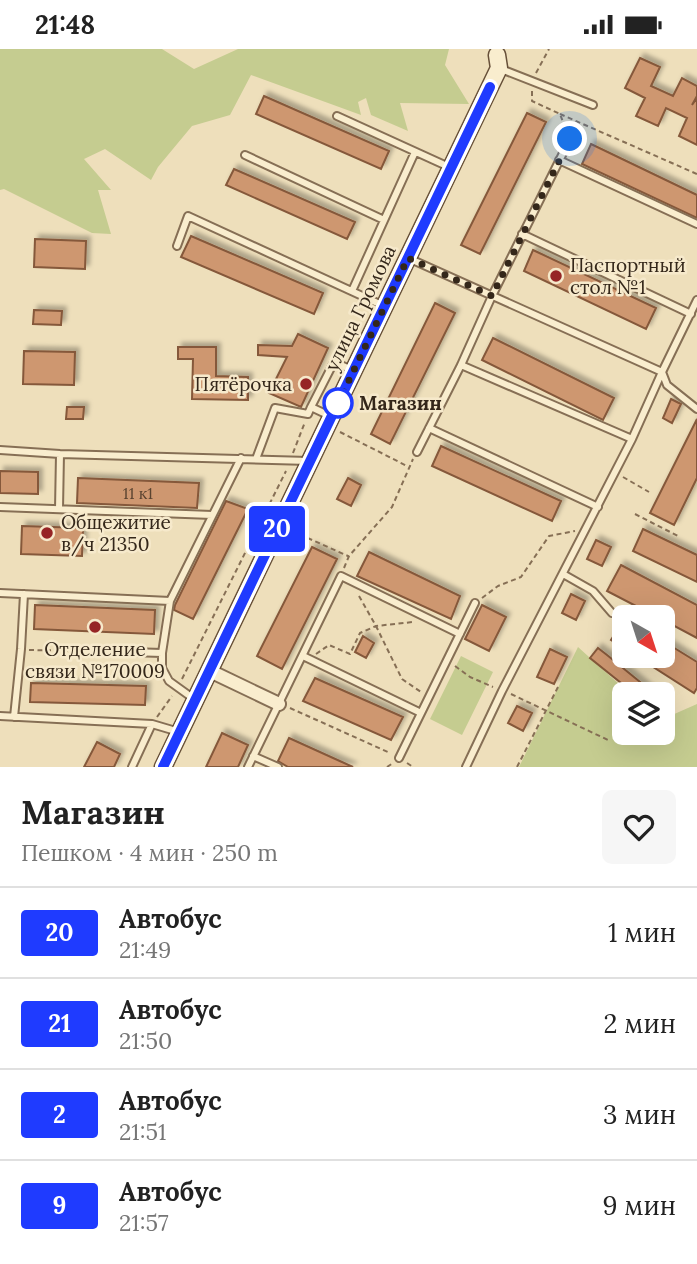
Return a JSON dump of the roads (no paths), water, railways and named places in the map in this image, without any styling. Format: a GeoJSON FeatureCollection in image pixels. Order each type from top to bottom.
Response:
{"type":"FeatureCollection","features":[{"type":"Feature","properties":{"kind":"street","name":"улица Громова"},"geometry":{"type":"LineString","coordinates":[[163,767],[451,168],[498,62]]}},
{"type":"Feature","properties":{"kind":"street"},"geometry":{"type":"LineString","coordinates":[[209,671],[279,704]]}},
{"type":"Feature","properties":{"kind":"lane"},"geometry":{"type":"LineString","coordinates":[[498,62],[593,105]]}},
{"type":"Feature","properties":{"kind":"lane"},"geometry":{"type":"LineString","coordinates":[[337,116],[451,168]]}},
{"type":"Feature","properties":{"kind":"lane"},"geometry":{"type":"LineString","coordinates":[[417,452],[570,139]]}},
{"type":"Feature","properties":{"kind":"lane"},"geometry":{"type":"LineString","coordinates":[[352,291],[415,152]]}},
{"type":"Feature","properties":{"kind":"lane"},"geometry":{"type":"LineString","coordinates":[[245,155],[384,220]]}},
{"type":"Feature","properties":{"kind":"lane"},"geometry":{"type":"LineString","coordinates":[[559,160],[697,224]]}},
{"type":"Feature","properties":{"kind":"lane"},"geometry":{"type":"LineString","coordinates":[[177,246],[188,216],[385,306]]}},
{"type":"Feature","properties":{"kind":"lane"},"geometry":{"type":"LineString","coordinates":[[522,234],[691,314]]}},
{"type":"Feature","properties":{"kind":"lane"},"geometry":{"type":"LineString","coordinates":[[408,258],[662,372],[667,385],[697,409]]}},
{"type":"Feature","properties":{"kind":"lane"},"geometry":{"type":"LineString","coordinates":[[466,767],[502,691],[616,473],[697,300]]}},
{"type":"Feature","properties":{"kind":"lane"},"geometry":{"type":"LineString","coordinates":[[256,459],[275,408],[307,414],[334,362],[354,371]]}},
{"type":"Feature","properties":{"kind":"lane"},"geometry":{"type":"LineString","coordinates":[[461,365],[632,439]]}},
{"type":"Feature","properties":{"kind":"lane"},"geometry":{"type":"LineString","coordinates":[[311,407],[329,421]]}},
{"type":"Feature","properties":{"kind":"lane"},"geometry":{"type":"LineString","coordinates":[[429,428],[598,507]]}},
{"type":"Feature","properties":{"kind":"lane"},"geometry":{"type":"LineString","coordinates":[[0,450],[310,461]]}},
{"type":"Feature","properties":{"kind":"lane"},"geometry":{"type":"LineString","coordinates":[[59,509],[60,453]]}},
{"type":"Feature","properties":{"kind":"lane"},"geometry":{"type":"LineString","coordinates":[[196,700],[169,681],[162,668],[170,601],[241,458]]}},
{"type":"Feature","properties":{"kind":"lane"},"geometry":{"type":"LineString","coordinates":[[0,507],[212,515]]}},
{"type":"Feature","properties":{"kind":"lane"},"geometry":{"type":"LineString","coordinates":[[563,574],[593,590],[612,613]]}},
{"type":"Feature","properties":{"kind":"lane"},"geometry":{"type":"LineString","coordinates":[[248,767],[306,657],[341,576],[460,633]]}},
{"type":"Feature","properties":{"kind":"lane"},"geometry":{"type":"LineString","coordinates":[[0,593],[170,601]]}},
{"type":"Feature","properties":{"kind":"lane"},"geometry":{"type":"LineString","coordinates":[[14,717],[24,594]]}},
{"type":"Feature","properties":{"kind":"lane"},"geometry":{"type":"LineString","coordinates":[[399,758],[475,603]]}},
{"type":"Feature","properties":{"kind":"lane"},"geometry":{"type":"LineString","coordinates":[[98,651],[162,653]]}},
{"type":"Feature","properties":{"kind":"lane"},"geometry":{"type":"LineString","coordinates":[[306,657],[421,713]]}},
{"type":"Feature","properties":{"kind":"lane"},"geometry":{"type":"LineString","coordinates":[[0,716],[152,724],[180,732]]}},
{"type":"Feature","properties":{"kind":"lane"},"geometry":{"type":"LineString","coordinates":[[132,767],[152,724]]}},
{"type":"Feature","properties":{"kind":"lane"},"geometry":{"type":"LineString","coordinates":[[253,756],[278,767]]}},
{"type":"Feature","properties":{"kind":"place","name":"Паспортный стол №1"},"geometry":{"type":"Point","coordinates":[556,276]}},
{"type":"Feature","properties":{"kind":"place","name":"Пятёрочка"},"geometry":{"type":"Point","coordinates":[306,384]}},
{"type":"Feature","properties":{"kind":"place","name":"Магазин"},"geometry":{"type":"Point","coordinates":[338,403]}},
{"type":"Feature","properties":{"kind":"place","name":"Общежитие в/ч 21350"},"geometry":{"type":"Point","coordinates":[47,533]}},
{"type":"Feature","properties":{"kind":"place","name":"Отделение связи №170009"},"geometry":{"type":"Point","coordinates":[95,627]}}]}
